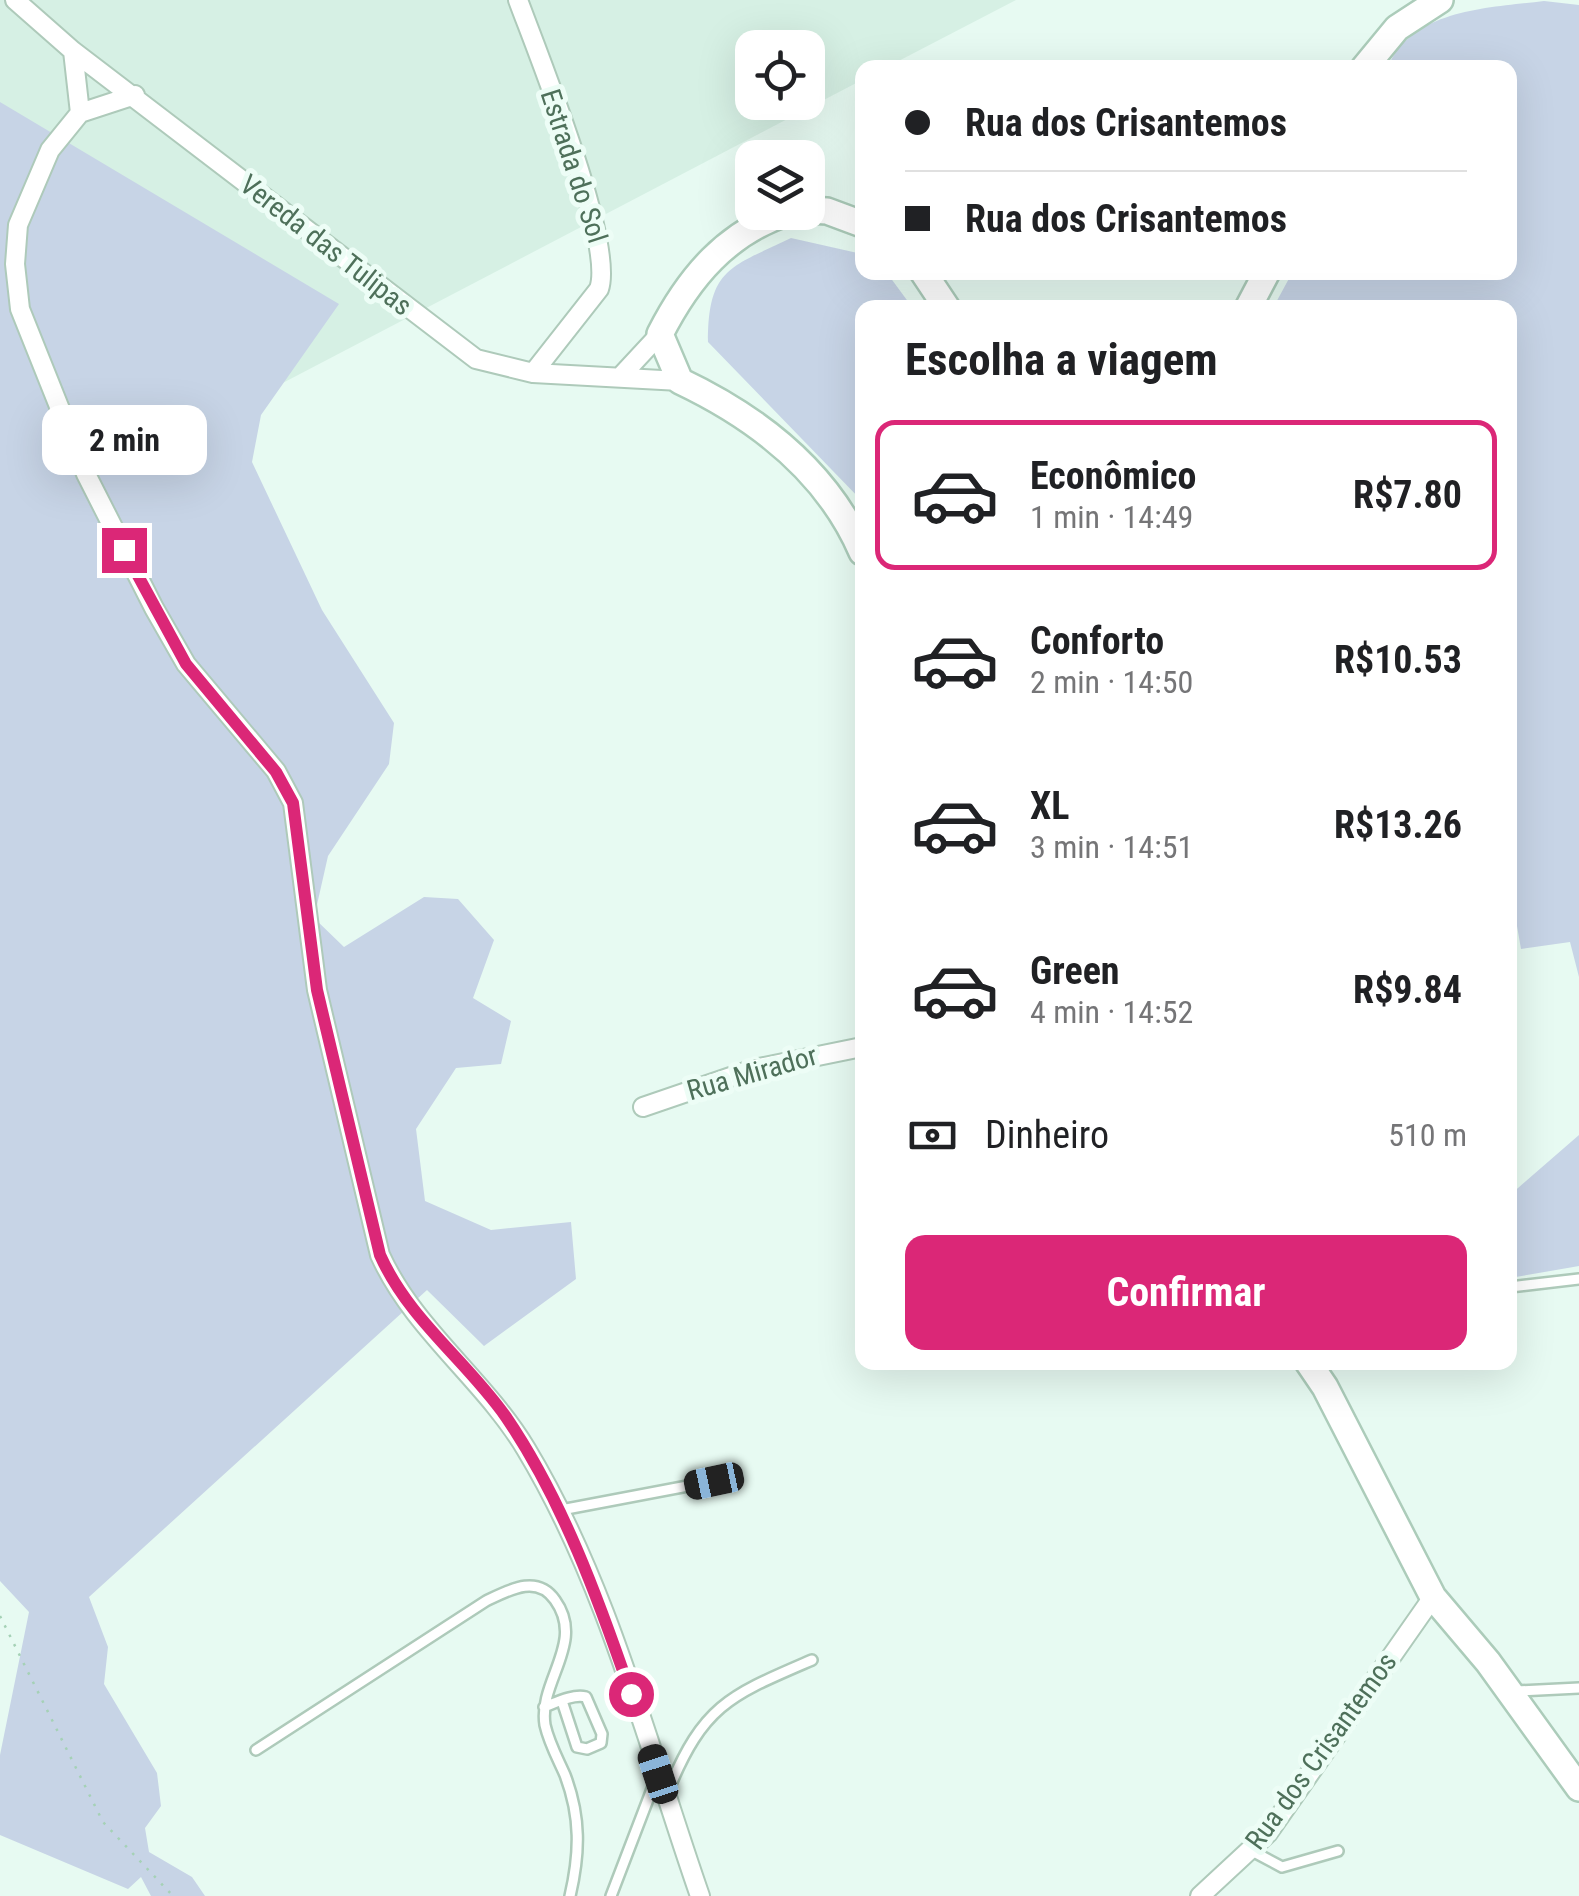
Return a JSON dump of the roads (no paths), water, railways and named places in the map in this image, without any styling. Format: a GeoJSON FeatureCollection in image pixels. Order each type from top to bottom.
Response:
{"type":"FeatureCollection","features":[{"type":"Feature","properties":{"kind":"main road"},"geometry":{"type":"LineString","coordinates":[[1371,60],[1397,28],[1440,0]]}},
{"type":"Feature","properties":{"kind":"main road"},"geometry":{"type":"LineString","coordinates":[[825,211],[855,221]]}},
{"type":"Feature","properties":{"kind":"main road"},"geometry":{"type":"LineString","coordinates":[[746,230],[696,273],[660,334],[680,381],[733,406],[772,434],[849,521],[855,535]]}},
{"type":"Feature","properties":{"kind":"main road"},"geometry":{"type":"LineString","coordinates":[[1314,1370],[1433,1597],[1577,1780]]}},
{"type":"Feature","properties":{"kind":"street","name":"Vereda das Tulipas"},"geometry":{"type":"LineString","coordinates":[[16,0],[73,51],[476,359],[533,373],[680,381]]}},
{"type":"Feature","properties":{"kind":"street","name":"Estrada do Sol"},"geometry":{"type":"LineString","coordinates":[[518,0],[586,192],[605,273],[599,289],[533,373]]}},
{"type":"Feature","properties":{"kind":"street"},"geometry":{"type":"LineString","coordinates":[[73,51],[80,113]]}},
{"type":"Feature","properties":{"kind":"street"},"geometry":{"type":"LineString","coordinates":[[135,95],[80,113],[50,150],[18,226],[15,264],[20,309],[86,474],[154,608],[186,664],[276,772],[293,803],[317,990],[365,1203],[388,1271],[426,1327],[503,1414],[561,1510],[700,1896]]}},
{"type":"Feature","properties":{"kind":"street"},"geometry":{"type":"LineString","coordinates":[[621,376],[660,334]]}},
{"type":"Feature","properties":{"kind":"street","name":"Rua Mirador"},"geometry":{"type":"LineString","coordinates":[[643,1108],[754,1068],[855,1048]]}},
{"type":"Feature","properties":{"kind":"street","name":"Rua dos Crisantemos"},"geometry":{"type":"LineString","coordinates":[[1200,1896],[1252,1851],[1433,1597]]}},
{"type":"Feature","properties":{"kind":"lane"},"geometry":{"type":"LineString","coordinates":[[1517,1286],[1579,1280]]}},
{"type":"Feature","properties":{"kind":"lane"},"geometry":{"type":"LineString","coordinates":[[561,1510],[714,1481]]}},
{"type":"Feature","properties":{"kind":"lane"},"geometry":{"type":"LineString","coordinates":[[256,1750],[486,1601],[524,1585],[553,1596],[566,1630],[566,1645],[544,1707],[547,1732],[573,1796],[578,1823],[578,1861],[570,1896]]}},
{"type":"Feature","properties":{"kind":"lane"},"geometry":{"type":"LineString","coordinates":[[665,1797],[687,1745],[716,1710],[746,1689],[812,1660]]}},
{"type":"Feature","properties":{"kind":"lane"},"geometry":{"type":"LineString","coordinates":[[1510,1692],[1579,1688]]}},
{"type":"Feature","properties":{"kind":"lane"},"geometry":{"type":"LineString","coordinates":[[544,1707],[562,1701],[586,1697],[601,1742],[587,1749],[577,1747],[562,1701]]}},
{"type":"Feature","properties":{"kind":"lane"},"geometry":{"type":"LineString","coordinates":[[611,1896],[658,1774]]}},
{"type":"Feature","properties":{"kind":"lane"},"geometry":{"type":"LineString","coordinates":[[1252,1851],[1282,1866],[1338,1851]]}}]}
